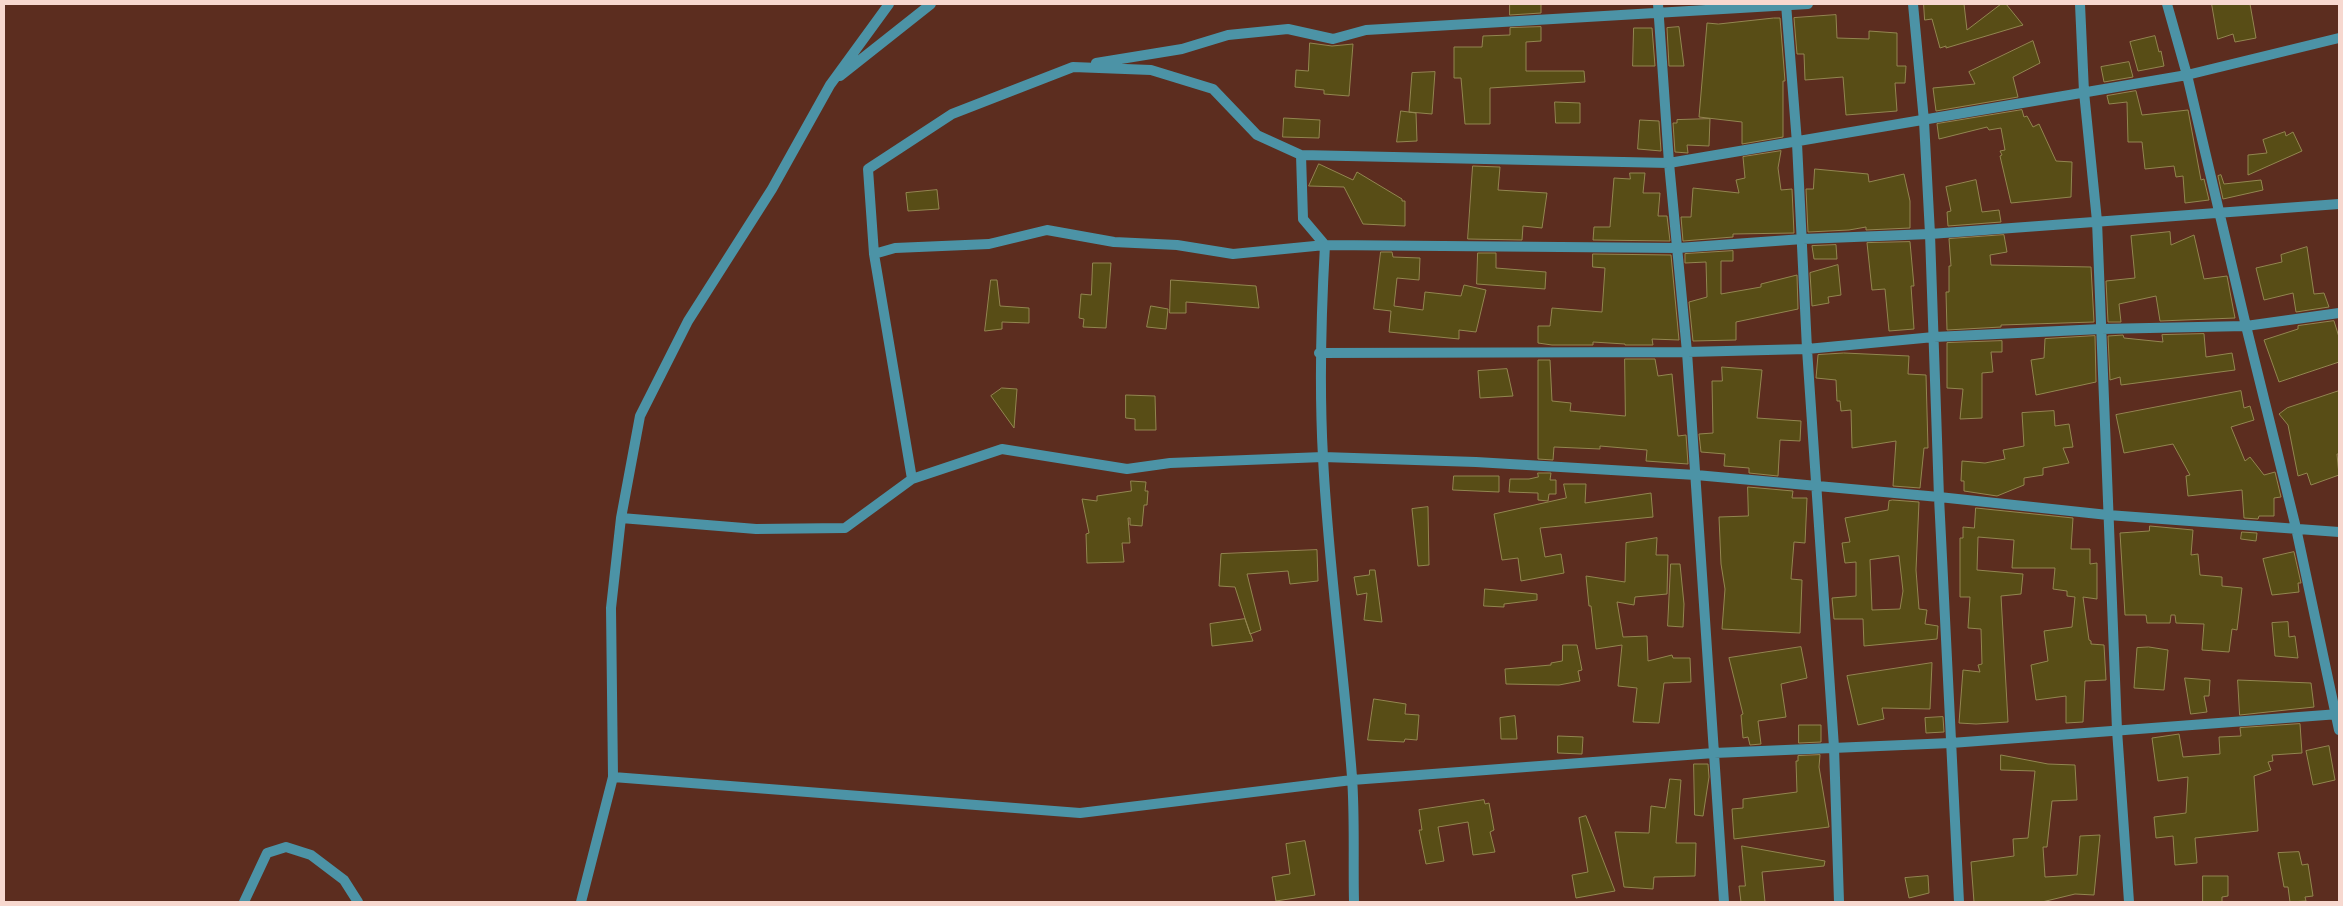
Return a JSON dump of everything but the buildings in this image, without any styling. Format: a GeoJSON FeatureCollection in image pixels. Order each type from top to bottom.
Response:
{"type":"FeatureCollection","features":[{"type":"Feature","properties":{"kind":"street"},"geometry":{"type":"LineString","coordinates":[[581,902],[613,777],[610,608],[622,518],[640,416],[688,321],[772,189],[830,85],[889,4]]}},
{"type":"Feature","properties":{"kind":"street"},"geometry":{"type":"LineString","coordinates":[[830,85],[931,4]]}},
{"type":"Feature","properties":{"kind":"street"},"geometry":{"type":"LineString","coordinates":[[912,479],[874,254],[868,169],[952,114],[1073,67],[1182,49],[1228,35],[1288,29],[1333,39],[1366,30],[1659,8],[1808,4]]}},
{"type":"Feature","properties":{"kind":"street"},"geometry":{"type":"LineString","coordinates":[[1913,4],[1924,121],[1930,234],[1938,497],[1959,902]]}},
{"type":"Feature","properties":{"kind":"street"},"geometry":{"type":"LineString","coordinates":[[2080,4],[2084,92],[2097,221],[2117,730],[2129,902]]}},
{"type":"Feature","properties":{"kind":"street"},"geometry":{"type":"LineString","coordinates":[[2167,4],[2187,75],[2296,528],[2339,730]]}},
{"type":"Feature","properties":{"kind":"street"},"geometry":{"type":"LineString","coordinates":[[1786,5],[1797,143],[1807,349],[1834,747],[1839,902]]}},
{"type":"Feature","properties":{"kind":"street"},"geometry":{"type":"LineString","coordinates":[[1659,8],[1669,163],[1678,248],[1696,475],[1724,902]]}},
{"type":"Feature","properties":{"kind":"street"},"geometry":{"type":"LineString","coordinates":[[1073,67],[1151,70],[1213,89],[1257,134],[1301,155],[1669,163],[1797,143],[2187,75],[2339,38]]}},
{"type":"Feature","properties":{"kind":"street"},"geometry":{"type":"LineString","coordinates":[[1301,155],[1303,219],[1325,245],[1319,353],[1322,457],[1332,585],[1342,660],[1352,780],[1354,902]]}},
{"type":"Feature","properties":{"kind":"street"},"geometry":{"type":"LineString","coordinates":[[874,254],[895,248],[989,244],[1047,230],[1114,242],[1177,245],[1232,254],[1325,245],[1678,248],[1802,239],[1930,234],[2339,204]]}},
{"type":"Feature","properties":{"kind":"street"},"geometry":{"type":"LineString","coordinates":[[1319,353],[1687,352],[1807,349],[1934,336],[2101,329],[2246,326],[2339,313]]}},
{"type":"Feature","properties":{"kind":"street"},"geometry":{"type":"LineString","coordinates":[[622,518],[756,529],[845,528],[912,479],[1002,449],[1127,469],[1170,463],[1322,457],[1476,462],[1696,475],[1816,485],[2108,515],[2339,532]]}},
{"type":"Feature","properties":{"kind":"street"},"geometry":{"type":"LineString","coordinates":[[613,777],[1080,813],[1352,780],[1714,753],[1951,742],[2337,714]]}},
{"type":"Feature","properties":{"kind":"street"},"geometry":{"type":"LineString","coordinates":[[244,902],[267,853],[286,847],[311,856],[344,880],[358,902]]}}]}
